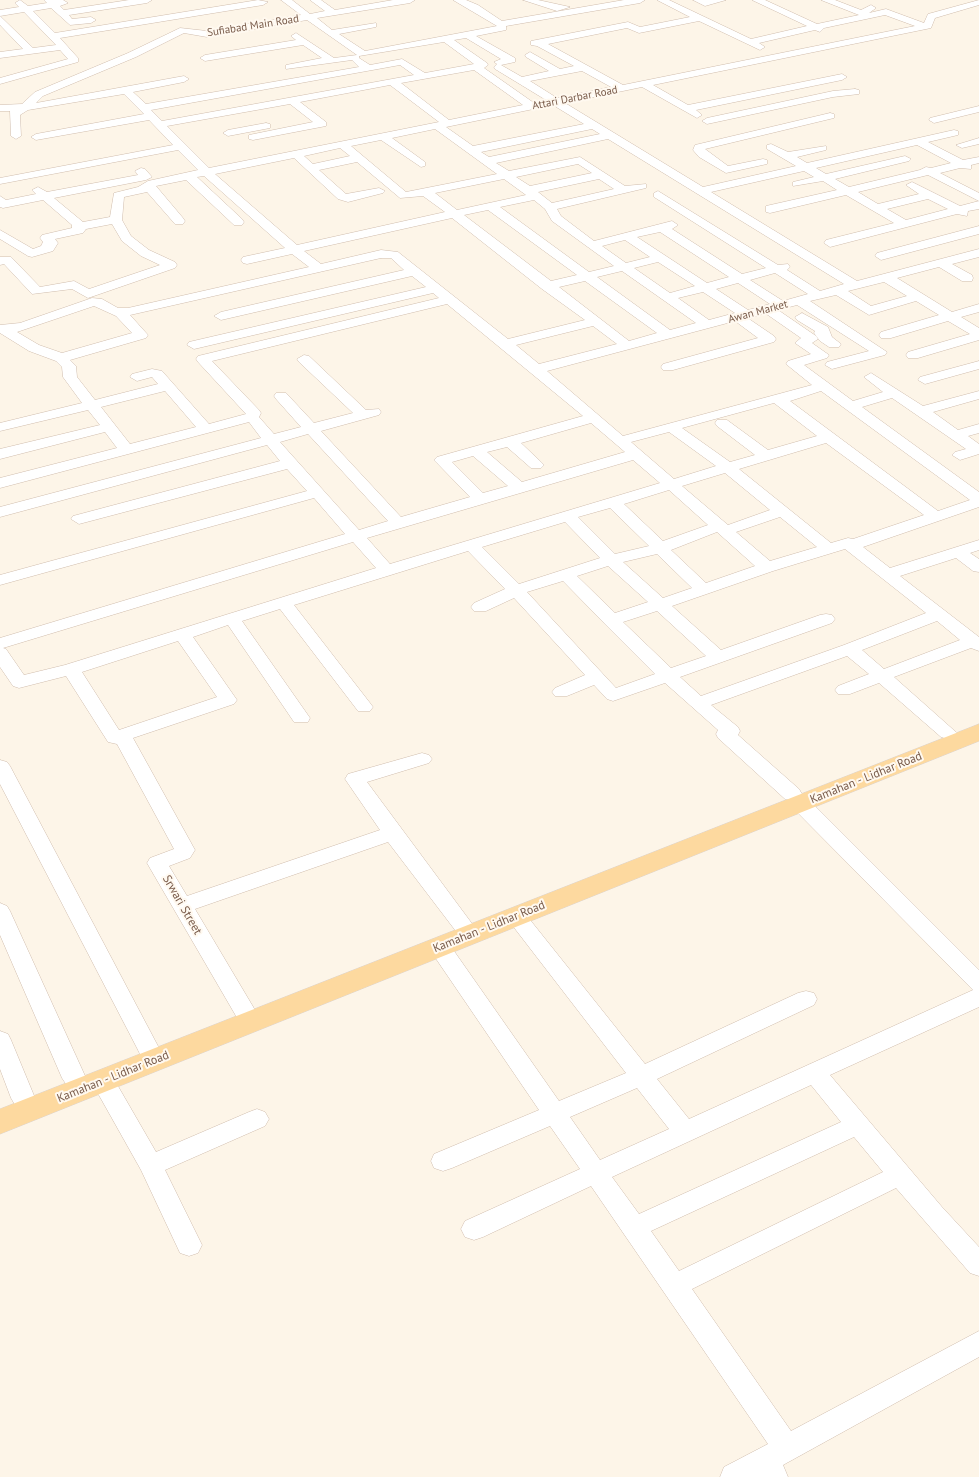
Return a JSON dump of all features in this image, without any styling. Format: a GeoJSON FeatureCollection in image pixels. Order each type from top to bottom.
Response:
{"type":"FeatureCollection","features":[{"type":"Feature","properties":{"kind":"main road","name":"Kamahan - Lidhar Road"},"geometry":{"type":"LineString","coordinates":[[0,1122],[439,948],[796,799],[979,720]]}},
{"type":"Feature","properties":{"kind":"main road","name":"Kamahan - Lidhar Road"},"geometry":{"type":"LineString","coordinates":[[12,1102],[462,925],[979,732]]}},
{"type":"Feature","properties":{"kind":"street"},"geometry":{"type":"LineString","coordinates":[[0,81],[74,60],[17,0]]}},
{"type":"Feature","properties":{"kind":"street"},"geometry":{"type":"LineString","coordinates":[[0,13],[52,2],[82,0]]}},
{"type":"Feature","properties":{"kind":"street"},"geometry":{"type":"LineString","coordinates":[[62,13],[121,2],[147,0]]}},
{"type":"Feature","properties":{"kind":"street"},"geometry":{"type":"LineString","coordinates":[[52,2],[73,23],[212,0]]}},
{"type":"Feature","properties":{"kind":"street"},"geometry":{"type":"LineString","coordinates":[[286,0],[348,44],[368,68]]}},
{"type":"Feature","properties":{"kind":"street"},"geometry":{"type":"LineString","coordinates":[[315,0],[334,13]]}},
{"type":"Feature","properties":{"kind":"street"},"geometry":{"type":"LineString","coordinates":[[361,0],[371,6]]}},
{"type":"Feature","properties":{"kind":"street","name":"Sufiabad Main Road"},"geometry":{"type":"LineString","coordinates":[[183,30],[207,34],[410,0]]}},
{"type":"Feature","properties":{"kind":"street"},"geometry":{"type":"LineString","coordinates":[[458,0],[475,7],[500,24],[640,0]]}},
{"type":"Feature","properties":{"kind":"street"},"geometry":{"type":"LineString","coordinates":[[528,0],[557,8]]}},
{"type":"Feature","properties":{"kind":"street"},"geometry":{"type":"LineString","coordinates":[[662,0],[781,57]]}},
{"type":"Feature","properties":{"kind":"street"},"geometry":{"type":"LineString","coordinates":[[698,0],[705,3],[721,0]]}},
{"type":"Feature","properties":{"kind":"street"},"geometry":{"type":"LineString","coordinates":[[757,0],[850,43]]}},
{"type":"Feature","properties":{"kind":"street"},"geometry":{"type":"LineString","coordinates":[[826,0],[862,13],[881,3],[868,0]]}},
{"type":"Feature","properties":{"kind":"street"},"geometry":{"type":"LineString","coordinates":[[508,16],[600,1]]}},
{"type":"Feature","properties":{"kind":"street"},"geometry":{"type":"LineString","coordinates":[[121,2],[133,13]]}},
{"type":"Feature","properties":{"kind":"street","name":"Attari Darbar Road"},"geometry":{"type":"LineString","coordinates":[[148,186],[188,175],[762,61],[928,26],[931,16],[979,2]]}},
{"type":"Feature","properties":{"kind":"street"},"geometry":{"type":"LineString","coordinates":[[53,36],[267,5],[289,20]]}},
{"type":"Feature","properties":{"kind":"street"},"geometry":{"type":"LineString","coordinates":[[749,42],[886,12],[924,26]]}},
{"type":"Feature","properties":{"kind":"street"},"geometry":{"type":"LineString","coordinates":[[803,21],[842,14]]}},
{"type":"Feature","properties":{"kind":"street"},"geometry":{"type":"LineString","coordinates":[[118,16],[146,40]]}},
{"type":"Feature","properties":{"kind":"street"},"geometry":{"type":"LineString","coordinates":[[622,88],[535,43],[628,26],[639,30],[700,18]]}},
{"type":"Feature","properties":{"kind":"street"},"geometry":{"type":"LineString","coordinates":[[858,18],[892,33]]}},
{"type":"Feature","properties":{"kind":"street"},"geometry":{"type":"LineString","coordinates":[[0,19],[31,52]]}},
{"type":"Feature","properties":{"kind":"street"},"geometry":{"type":"LineString","coordinates":[[277,22],[366,87]]}},
{"type":"Feature","properties":{"kind":"street"},"geometry":{"type":"LineString","coordinates":[[16,136],[15,112],[20,112],[23,107],[50,88],[88,74],[146,40],[183,30],[187,27],[207,23]]}},
{"type":"Feature","properties":{"kind":"street"},"geometry":{"type":"LineString","coordinates":[[330,32],[373,24]]}},
{"type":"Feature","properties":{"kind":"street"},"geometry":{"type":"LineString","coordinates":[[290,66],[357,56],[503,28]]}},
{"type":"Feature","properties":{"kind":"street"},"geometry":{"type":"LineString","coordinates":[[220,46],[292,34]]}},
{"type":"Feature","properties":{"kind":"street"},"geometry":{"type":"LineString","coordinates":[[98,138],[161,124],[423,76],[477,69],[510,60],[468,34]]}},
{"type":"Feature","properties":{"kind":"street"},"geometry":{"type":"LineString","coordinates":[[446,39],[477,69],[527,107]]}},
{"type":"Feature","properties":{"kind":"street"},"geometry":{"type":"LineString","coordinates":[[348,44],[366,41]]}},
{"type":"Feature","properties":{"kind":"street"},"geometry":{"type":"LineString","coordinates":[[205,58],[305,42]]}},
{"type":"Feature","properties":{"kind":"street"},"geometry":{"type":"LineString","coordinates":[[0,56],[62,46]]}},
{"type":"Feature","properties":{"kind":"street"},"geometry":{"type":"LineString","coordinates":[[217,67],[317,51]]}},
{"type":"Feature","properties":{"kind":"street"},"geometry":{"type":"LineString","coordinates":[[744,53],[762,61]]}},
{"type":"Feature","properties":{"kind":"street"},"geometry":{"type":"LineString","coordinates":[[530,55],[560,81],[582,96]]}},
{"type":"Feature","properties":{"kind":"street"},"geometry":{"type":"LineString","coordinates":[[36,137],[148,112],[402,62],[423,76]]}},
{"type":"Feature","properties":{"kind":"street"},"geometry":{"type":"LineString","coordinates":[[499,67],[856,286]]}},
{"type":"Feature","properties":{"kind":"street"},"geometry":{"type":"LineString","coordinates":[[521,80],[560,81],[584,67]]}},
{"type":"Feature","properties":{"kind":"street"},"geometry":{"type":"LineString","coordinates":[[686,109],[842,77]]}},
{"type":"Feature","properties":{"kind":"street"},"geometry":{"type":"LineString","coordinates":[[0,108],[23,107],[184,79]]}},
{"type":"Feature","properties":{"kind":"street"},"geometry":{"type":"LineString","coordinates":[[393,82],[472,150],[550,207],[556,218],[708,325]]}},
{"type":"Feature","properties":{"kind":"street"},"geometry":{"type":"LineString","coordinates":[[645,84],[733,137]]}},
{"type":"Feature","properties":{"kind":"street"},"geometry":{"type":"LineString","coordinates":[[126,90],[183,146],[206,172],[296,251],[319,268]]}},
{"type":"Feature","properties":{"kind":"street"},"geometry":{"type":"LineString","coordinates":[[706,121],[833,94],[855,92]]}},
{"type":"Feature","properties":{"kind":"street"},"geometry":{"type":"LineString","coordinates":[[206,116],[229,135],[296,121],[315,125],[322,124],[293,101]]}},
{"type":"Feature","properties":{"kind":"street"},"geometry":{"type":"LineString","coordinates":[[763,162],[726,170],[699,150],[699,147],[733,137],[834,118],[801,102]]}},
{"type":"Feature","properties":{"kind":"street"},"geometry":{"type":"LineString","coordinates":[[277,104],[324,148]]}},
{"type":"Feature","properties":{"kind":"street"},"geometry":{"type":"LineString","coordinates":[[15,117],[69,107]]}},
{"type":"Feature","properties":{"kind":"street"},"geometry":{"type":"LineString","coordinates":[[934,120],[979,109]]}},
{"type":"Feature","properties":{"kind":"street"},"geometry":{"type":"LineString","coordinates":[[949,116],[972,122]]}},
{"type":"Feature","properties":{"kind":"street"},"geometry":{"type":"LineString","coordinates":[[253,137],[296,121]]}},
{"type":"Feature","properties":{"kind":"street"},"geometry":{"type":"LineString","coordinates":[[315,125],[359,158],[404,196],[580,160],[623,190]]}},
{"type":"Feature","properties":{"kind":"street"},"geometry":{"type":"LineString","coordinates":[[472,150],[594,125]]}},
{"type":"Feature","properties":{"kind":"street"},"geometry":{"type":"LineString","coordinates":[[700,191],[954,133]]}},
{"type":"Feature","properties":{"kind":"street"},"geometry":{"type":"LineString","coordinates":[[488,162],[610,135]]}},
{"type":"Feature","properties":{"kind":"street"},"geometry":{"type":"LineString","coordinates":[[384,136],[421,164]]}},
{"type":"Feature","properties":{"kind":"street"},"geometry":{"type":"LineString","coordinates":[[918,141],[979,172]]}},
{"type":"Feature","properties":{"kind":"street"},"geometry":{"type":"LineString","coordinates":[[962,145],[979,141]]}},
{"type":"Feature","properties":{"kind":"street"},"geometry":{"type":"LineString","coordinates":[[0,181],[183,146]]}},
{"type":"Feature","properties":{"kind":"street"},"geometry":{"type":"LineString","coordinates":[[771,147],[905,224]]}},
{"type":"Feature","properties":{"kind":"street"},"geometry":{"type":"LineString","coordinates":[[787,156],[822,148]]}},
{"type":"Feature","properties":{"kind":"street"},"geometry":{"type":"LineString","coordinates":[[885,148],[979,198]]}},
{"type":"Feature","properties":{"kind":"street"},"geometry":{"type":"LineString","coordinates":[[296,154],[342,197],[348,198],[379,191]]}},
{"type":"Feature","properties":{"kind":"street"},"geometry":{"type":"LineString","coordinates":[[129,168],[191,155]]}},
{"type":"Feature","properties":{"kind":"street"},"geometry":{"type":"LineString","coordinates":[[311,168],[359,158]]}},
{"type":"Feature","properties":{"kind":"street"},"geometry":{"type":"LineString","coordinates":[[797,184],[905,159]]}},
{"type":"Feature","properties":{"kind":"street"},"geometry":{"type":"LineString","coordinates":[[770,209],[979,160]]}},
{"type":"Feature","properties":{"kind":"street"},"geometry":{"type":"LineString","coordinates":[[346,161],[401,209]]}},
{"type":"Feature","properties":{"kind":"street"},"geometry":{"type":"LineString","coordinates":[[0,200],[2,204],[146,176],[141,171]]}},
{"type":"Feature","properties":{"kind":"street"},"geometry":{"type":"LineString","coordinates":[[248,260],[296,251],[490,206],[601,174]]}},
{"type":"Feature","properties":{"kind":"street"},"geometry":{"type":"LineString","coordinates":[[188,175],[238,222]]}},
{"type":"Feature","properties":{"kind":"street"},"geometry":{"type":"LineString","coordinates":[[26,176],[43,197],[81,227]]}},
{"type":"Feature","properties":{"kind":"street"},"geometry":{"type":"LineString","coordinates":[[912,185],[979,223]]}},
{"type":"Feature","properties":{"kind":"street"},"geometry":{"type":"LineString","coordinates":[[4,326],[22,327],[172,264],[139,248],[126,238],[116,220],[118,195],[142,190],[148,186],[179,221]]}},
{"type":"Feature","properties":{"kind":"street"},"geometry":{"type":"LineString","coordinates":[[550,207],[642,186]]}},
{"type":"Feature","properties":{"kind":"street"},"geometry":{"type":"LineString","coordinates":[[426,192],[628,346]]}},
{"type":"Feature","properties":{"kind":"street"},"geometry":{"type":"LineString","coordinates":[[658,195],[820,296]]}},
{"type":"Feature","properties":{"kind":"street"},"geometry":{"type":"LineString","coordinates":[[876,208],[928,195]]}},
{"type":"Feature","properties":{"kind":"street"},"geometry":{"type":"LineString","coordinates":[[845,204],[863,200]]}},
{"type":"Feature","properties":{"kind":"street"},"geometry":{"type":"LineString","coordinates":[[830,242],[979,205]]}},
{"type":"Feature","properties":{"kind":"street"},"geometry":{"type":"LineString","coordinates":[[490,206],[668,335]]}},
{"type":"Feature","properties":{"kind":"street"},"geometry":{"type":"LineString","coordinates":[[592,245],[732,210]]}},
{"type":"Feature","properties":{"kind":"street"},"geometry":{"type":"LineString","coordinates":[[0,234],[32,253],[49,248],[46,245],[52,243],[46,238],[79,230],[77,228],[116,220]]}},
{"type":"Feature","properties":{"kind":"street"},"geometry":{"type":"LineString","coordinates":[[661,227],[741,278],[778,307],[811,340],[802,343],[821,356],[793,364],[979,500]]}},
{"type":"Feature","properties":{"kind":"street"},"geometry":{"type":"LineString","coordinates":[[881,256],[979,230]]}},
{"type":"Feature","properties":{"kind":"street"},"geometry":{"type":"LineString","coordinates":[[627,236],[706,287],[769,339],[668,367]]}},
{"type":"Feature","properties":{"kind":"street"},"geometry":{"type":"LineString","coordinates":[[121,313],[388,253],[394,255],[537,369],[767,567]]}},
{"type":"Feature","properties":{"kind":"street","name":"Awan Market"},"geometry":{"type":"LineString","coordinates":[[537,369],[979,253]]}},
{"type":"Feature","properties":{"kind":"street"},"geometry":{"type":"LineString","coordinates":[[548,286],[660,258]]}},
{"type":"Feature","properties":{"kind":"street"},"geometry":{"type":"LineString","coordinates":[[0,261],[7,260],[37,291],[74,284],[92,298],[121,313],[141,335],[61,358]]}},
{"type":"Feature","properties":{"kind":"street"},"geometry":{"type":"LineString","coordinates":[[668,297],[814,260]]}},
{"type":"Feature","properties":{"kind":"street"},"geometry":{"type":"LineString","coordinates":[[941,263],[966,278]]}},
{"type":"Feature","properties":{"kind":"street"},"geometry":{"type":"LineString","coordinates":[[221,316],[415,271]]}},
{"type":"Feature","properties":{"kind":"street"},"geometry":{"type":"LineString","coordinates":[[887,278],[916,298],[979,335]]}},
{"type":"Feature","properties":{"kind":"street"},"geometry":{"type":"LineString","coordinates":[[194,344],[436,288]]}},
{"type":"Feature","properties":{"kind":"street"},"geometry":{"type":"LineString","coordinates":[[839,290],[869,310],[916,298]]}},
{"type":"Feature","properties":{"kind":"street"},"geometry":{"type":"LineString","coordinates":[[387,570],[270,440],[252,417],[254,413],[203,360],[450,299]]}},
{"type":"Feature","properties":{"kind":"street"},"geometry":{"type":"LineString","coordinates":[[800,301],[880,352],[832,365]]}},
{"type":"Feature","properties":{"kind":"street"},"geometry":{"type":"LineString","coordinates":[[778,307],[823,330],[821,333],[834,344]]}},
{"type":"Feature","properties":{"kind":"street"},"geometry":{"type":"LineString","coordinates":[[886,335],[979,308]]}},
{"type":"Feature","properties":{"kind":"street"},"geometry":{"type":"LineString","coordinates":[[504,344],[596,321]]}},
{"type":"Feature","properties":{"kind":"street"},"geometry":{"type":"LineString","coordinates":[[4,326],[34,348],[61,358],[69,366],[70,377],[126,449]]}},
{"type":"Feature","properties":{"kind":"street"},"geometry":{"type":"LineString","coordinates":[[913,355],[979,335]]}},
{"type":"Feature","properties":{"kind":"street"},"geometry":{"type":"LineString","coordinates":[[0,512],[368,413],[304,359]]}},
{"type":"Feature","properties":{"kind":"street"},"geometry":{"type":"LineString","coordinates":[[925,380],[979,365]]}},
{"type":"Feature","properties":{"kind":"street"},"geometry":{"type":"LineString","coordinates":[[137,377],[155,373],[169,386],[206,429]]}},
{"type":"Feature","properties":{"kind":"street"},"geometry":{"type":"LineString","coordinates":[[942,375],[976,396]]}},
{"type":"Feature","properties":{"kind":"street"},"geometry":{"type":"LineString","coordinates":[[871,377],[978,450]]}},
{"type":"Feature","properties":{"kind":"street"},"geometry":{"type":"LineString","coordinates":[[0,413],[4,426],[169,386]]}},
{"type":"Feature","properties":{"kind":"street"},"geometry":{"type":"LineString","coordinates":[[779,400],[823,386]]}},
{"type":"Feature","properties":{"kind":"street"},"geometry":{"type":"LineString","coordinates":[[851,406],[894,392]]}},
{"type":"Feature","properties":{"kind":"street"},"geometry":{"type":"LineString","coordinates":[[281,396],[398,523]]}},
{"type":"Feature","properties":{"kind":"street"},"geometry":{"type":"LineString","coordinates":[[921,411],[976,396]]}},
{"type":"Feature","properties":{"kind":"street"},"geometry":{"type":"LineString","coordinates":[[620,441],[772,398],[779,400],[830,437],[936,517]]}},
{"type":"Feature","properties":{"kind":"street"},"geometry":{"type":"LineString","coordinates":[[0,483],[252,417]]}},
{"type":"Feature","properties":{"kind":"street"},"geometry":{"type":"LineString","coordinates":[[481,500],[442,460],[594,418]]}},
{"type":"Feature","properties":{"kind":"street"},"geometry":{"type":"LineString","coordinates":[[722,423],[766,456]]}},
{"type":"Feature","properties":{"kind":"street"},"geometry":{"type":"LineString","coordinates":[[0,454],[108,427]]}},
{"type":"Feature","properties":{"kind":"street"},"geometry":{"type":"LineString","coordinates":[[671,427],[728,468],[828,548]]}},
{"type":"Feature","properties":{"kind":"street"},"geometry":{"type":"LineString","coordinates":[[956,435],[979,428]]}},
{"type":"Feature","properties":{"kind":"street"},"geometry":{"type":"LineString","coordinates":[[0,653],[19,682],[71,669],[387,570],[830,437]]}},
{"type":"Feature","properties":{"kind":"street"},"geometry":{"type":"LineString","coordinates":[[510,441],[536,465]]}},
{"type":"Feature","properties":{"kind":"street"},"geometry":{"type":"LineString","coordinates":[[960,455],[978,450]]}},
{"type":"Feature","properties":{"kind":"street"},"geometry":{"type":"LineString","coordinates":[[476,451],[520,489]]}},
{"type":"Feature","properties":{"kind":"street"},"geometry":{"type":"LineString","coordinates":[[0,644],[398,523],[636,454]]}},
{"type":"Feature","properties":{"kind":"street"},"geometry":{"type":"LineString","coordinates":[[79,519],[290,463]]}},
{"type":"Feature","properties":{"kind":"street"},"geometry":{"type":"LineString","coordinates":[[0,580],[316,493]]}},
{"type":"Feature","properties":{"kind":"street"},"geometry":{"type":"LineString","coordinates":[[852,545],[936,517],[979,500]]}},
{"type":"Feature","properties":{"kind":"street"},"geometry":{"type":"LineString","coordinates":[[613,502],[703,590]]}},
{"type":"Feature","properties":{"kind":"street"},"geometry":{"type":"LineString","coordinates":[[480,607],[516,590],[566,574],[782,511]]}},
{"type":"Feature","properties":{"kind":"street"},"geometry":{"type":"LineString","coordinates":[[568,516],[611,560],[718,657]]}},
{"type":"Feature","properties":{"kind":"street"},"geometry":{"type":"LineString","coordinates":[[611,620],[767,567],[846,543],[852,545],[976,643]]}},
{"type":"Feature","properties":{"kind":"street"},"geometry":{"type":"LineString","coordinates":[[471,545],[516,590],[613,694],[826,619]]}},
{"type":"Feature","properties":{"kind":"street"},"geometry":{"type":"LineString","coordinates":[[889,574],[979,545]]}},
{"type":"Feature","properties":{"kind":"street"},"geometry":{"type":"LineString","coordinates":[[958,552],[979,567]]}},
{"type":"Feature","properties":{"kind":"street"},"geometry":{"type":"LineString","coordinates":[[566,574],[668,676],[730,731],[725,734],[796,799],[979,984]]}},
{"type":"Feature","properties":{"kind":"street"},"geometry":{"type":"LineString","coordinates":[[284,603],[364,707]]}},
{"type":"Feature","properties":{"kind":"street"},"geometry":{"type":"LineString","coordinates":[[698,703],[850,649],[939,614]]}},
{"type":"Feature","properties":{"kind":"street"},"geometry":{"type":"LineString","coordinates":[[232,619],[301,718]]}},
{"type":"Feature","properties":{"kind":"street"},"geometry":{"type":"LineString","coordinates":[[71,669],[115,738],[228,700],[183,635]]}},
{"type":"Feature","properties":{"kind":"street"},"geometry":{"type":"LineString","coordinates":[[844,690],[976,643]]}},
{"type":"Feature","properties":{"kind":"street"},"geometry":{"type":"LineString","coordinates":[[850,649],[948,732]]}},
{"type":"Feature","properties":{"kind":"street"},"geometry":{"type":"LineString","coordinates":[[561,692],[596,677]]}},
{"type":"Feature","properties":{"kind":"street","name":"Srwari Street"},"geometry":{"type":"LineString","coordinates":[[122,736],[185,850],[183,853],[157,863],[244,1010]]}},
{"type":"Feature","properties":{"kind":"street"},"geometry":{"type":"LineString","coordinates":[[422,759],[355,779],[392,834],[462,925]]}},
{"type":"Feature","properties":{"kind":"street"},"geometry":{"type":"LineString","coordinates":[[0,766],[148,1048]]}},
{"type":"Feature","properties":{"kind":"street"},"geometry":{"type":"LineString","coordinates":[[182,906],[392,834]]}},
{"type":"Feature","properties":{"kind":"street"},"geometry":{"type":"LineString","coordinates":[[0,911],[74,1078]]}},
{"type":"Feature","properties":{"kind":"street"},"geometry":{"type":"LineString","coordinates":[[516,916],[685,1132]]}},
{"type":"Feature","properties":{"kind":"street"},"geometry":{"type":"LineString","coordinates":[[439,948],[673,1286],[775,1462]]}},
{"type":"Feature","properties":{"kind":"street"},"geometry":{"type":"LineString","coordinates":[[474,1229],[979,997]]}},
{"type":"Feature","properties":{"kind":"street"},"geometry":{"type":"LineString","coordinates":[[443,1161],[640,1076],[806,999]]}},
{"type":"Feature","properties":{"kind":"street"},"geometry":{"type":"LineString","coordinates":[[0,1040],[12,1102]]}},
{"type":"Feature","properties":{"kind":"street"},"geometry":{"type":"LineString","coordinates":[[814,1072],[857,1125],[979,1265]]}},
{"type":"Feature","properties":{"kind":"street"},"geometry":{"type":"LineString","coordinates":[[103,1081],[151,1165],[189,1245]]}},
{"type":"Feature","properties":{"kind":"street"},"geometry":{"type":"LineString","coordinates":[[151,1165],[257,1119]]}},
{"type":"Feature","properties":{"kind":"street"},"geometry":{"type":"LineString","coordinates":[[633,1228],[857,1125]]}},
{"type":"Feature","properties":{"kind":"street"},"geometry":{"type":"LineString","coordinates":[[673,1286],[900,1175]]}},
{"type":"Feature","properties":{"kind":"street"},"geometry":{"type":"LineString","coordinates":[[734,1477],[775,1462],[979,1343]]}}]}
